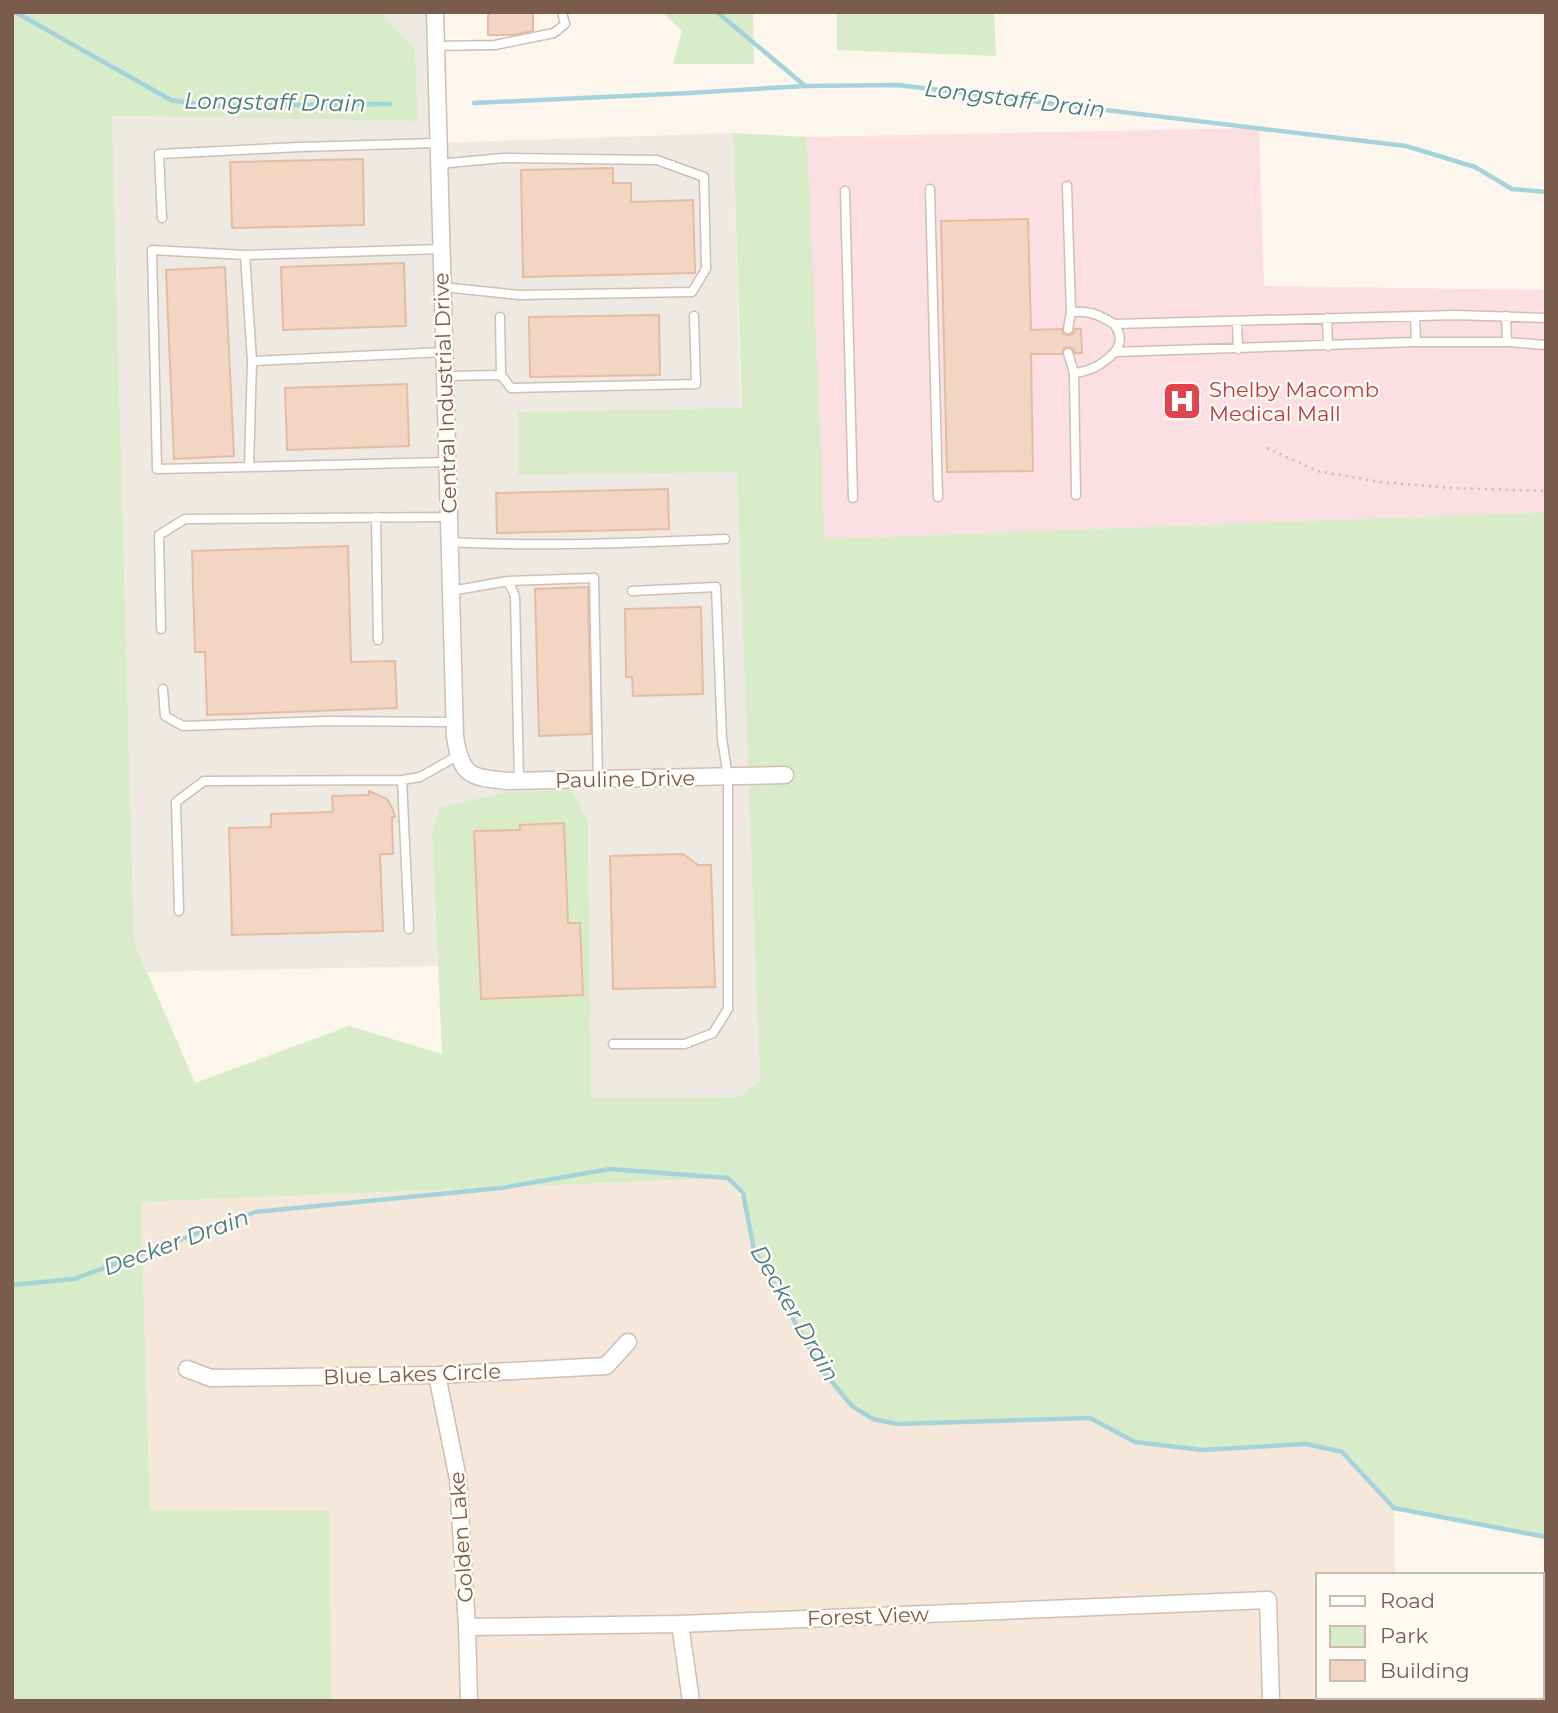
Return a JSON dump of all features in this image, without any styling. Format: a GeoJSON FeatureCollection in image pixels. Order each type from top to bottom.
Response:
{"type":"FeatureCollection","features":[{"type":"Feature","properties":{"kind":"street","name":"Central Industrial Drive"},"geometry":{"type":"LineString","coordinates":[[435,12],[455,736],[459,755],[467,771]]}},
{"type":"Feature","properties":{"kind":"street","name":"Pauline Drive"},"geometry":{"type":"LineString","coordinates":[[467,771],[484,778],[519,780],[785,775]]}},
{"type":"Feature","properties":{"kind":"street","name":"Blue Lakes Circle"},"geometry":{"type":"LineString","coordinates":[[187,1369],[211,1378],[437,1375],[606,1366],[628,1342]]}},
{"type":"Feature","properties":{"kind":"street","name":"Golden Lake"},"geometry":{"type":"LineString","coordinates":[[437,1375],[458,1479],[469,1701]]}},
{"type":"Feature","properties":{"kind":"street","name":"Forest View"},"geometry":{"type":"LineString","coordinates":[[467,1627],[680,1624],[1268,1600],[1271,1701]]}},
{"type":"Feature","properties":{"kind":"street"},"geometry":{"type":"LineString","coordinates":[[680,1624],[691,1701]]}},
{"type":"Feature","properties":{"kind":"lane"},"geometry":{"type":"LineString","coordinates":[[435,46],[495,45],[554,33],[565,24],[562,12]]}},
{"type":"Feature","properties":{"kind":"lane"},"geometry":{"type":"LineString","coordinates":[[162,218],[159,154],[438,143]]}},
{"type":"Feature","properties":{"kind":"lane"},"geometry":{"type":"LineString","coordinates":[[438,164],[503,158],[657,159],[704,177],[706,270],[692,292],[519,295],[442,287]]}},
{"type":"Feature","properties":{"kind":"lane"},"geometry":{"type":"LineString","coordinates":[[1067,186],[1071,312],[1068,329]]}},
{"type":"Feature","properties":{"kind":"lane"},"geometry":{"type":"LineString","coordinates":[[930,189],[938,497]]}},
{"type":"Feature","properties":{"kind":"lane"},"geometry":{"type":"LineString","coordinates":[[845,191],[853,498]]}},
{"type":"Feature","properties":{"kind":"lane"},"geometry":{"type":"LineString","coordinates":[[441,249],[245,255],[152,250],[157,469],[447,462]]}},
{"type":"Feature","properties":{"kind":"lane"},"geometry":{"type":"LineString","coordinates":[[245,255],[252,361],[249,467]]}},
{"type":"Feature","properties":{"kind":"lane"},"geometry":{"type":"LineString","coordinates":[[1071,312],[1097,313],[1115,324],[1120,332],[1120,344],[1115,352],[1097,367],[1074,373]]}},
{"type":"Feature","properties":{"kind":"lane"},"geometry":{"type":"LineString","coordinates":[[500,317],[502,375],[511,388],[696,384],[694,316]]}},
{"type":"Feature","properties":{"kind":"lane"},"geometry":{"type":"LineString","coordinates":[[1115,324],[1415,316],[1546,318]]}},
{"type":"Feature","properties":{"kind":"lane"},"geometry":{"type":"LineString","coordinates":[[1415,316],[1416,342]]}},
{"type":"Feature","properties":{"kind":"lane"},"geometry":{"type":"LineString","coordinates":[[1506,316],[1507,342]]}},
{"type":"Feature","properties":{"kind":"lane"},"geometry":{"type":"LineString","coordinates":[[1327,318],[1328,345]]}},
{"type":"Feature","properties":{"kind":"lane"},"geometry":{"type":"LineString","coordinates":[[1237,321],[1238,349]]}},
{"type":"Feature","properties":{"kind":"lane"},"geometry":{"type":"LineString","coordinates":[[1115,352],[1416,342],[1546,345]]}},
{"type":"Feature","properties":{"kind":"lane"},"geometry":{"type":"LineString","coordinates":[[252,361],[444,352]]}},
{"type":"Feature","properties":{"kind":"lane"},"geometry":{"type":"LineString","coordinates":[[1068,354],[1074,373],[1076,495]]}},
{"type":"Feature","properties":{"kind":"lane"},"geometry":{"type":"LineString","coordinates":[[444,376],[502,375]]}},
{"type":"Feature","properties":{"kind":"lane"},"geometry":{"type":"LineString","coordinates":[[376,517],[378,640]]}},
{"type":"Feature","properties":{"kind":"lane"},"geometry":{"type":"LineString","coordinates":[[161,629],[159,535],[186,519],[449,517]]}},
{"type":"Feature","properties":{"kind":"lane"},"geometry":{"type":"LineString","coordinates":[[449,542],[572,545],[724,539]]}},
{"type":"Feature","properties":{"kind":"lane"},"geometry":{"type":"LineString","coordinates":[[451,591],[508,581],[594,578],[598,779]]}},
{"type":"Feature","properties":{"kind":"lane"},"geometry":{"type":"LineString","coordinates":[[508,581],[514,596],[519,780]]}},
{"type":"Feature","properties":{"kind":"lane"},"geometry":{"type":"LineString","coordinates":[[613,1044],[685,1044],[713,1032],[728,1009],[729,777],[722,739],[716,587],[632,591]]}},
{"type":"Feature","properties":{"kind":"lane"},"geometry":{"type":"LineString","coordinates":[[163,689],[165,716],[183,726],[328,721],[455,722]]}},
{"type":"Feature","properties":{"kind":"lane"},"geometry":{"type":"LineString","coordinates":[[179,911],[176,802],[204,781],[402,780],[420,777],[459,755]]}},
{"type":"Feature","properties":{"kind":"lane"},"geometry":{"type":"LineString","coordinates":[[402,780],[409,929]]}},
{"type":"Feature","properties":{"kind":"path"},"geometry":{"type":"LineString","coordinates":[[1267,448],[1317,471],[1381,482],[1452,488],[1546,491]]}},
{"type":"Feature","properties":{"kind":"shaded area"},"geometry":{"type":"Polygon","coordinates":[[[385,12],[429,12],[438,143],[733,133],[760,1080],[739,1097],[591,1098],[588,822],[432,830],[438,966],[147,972],[134,942],[112,116],[418,121],[415,48],[385,18],[385,12]]]}},
{"type":"Feature","properties":{"kind":"shaded area","name":"Shelby Macomb Medical Mall"},"geometry":{"type":"Polygon","coordinates":[[[1259,128],[1264,286],[1546,290],[1546,512],[825,539],[807,137],[1259,128]]]}},
{"type":"Feature","properties":{"kind":"shaded area"},"geometry":{"type":"Polygon","coordinates":[[[728,1178],[897,1424],[1090,1418],[1135,1442],[1202,1450],[1306,1444],[1342,1453],[1394,1508],[1395,1573],[1316,1573],[1316,1699],[1397,1701],[331,1701],[330,1511],[150,1510],[141,1202],[728,1178]]]}},
{"type":"Feature","properties":{"kind":"green space"},"geometry":{"type":"Polygon","coordinates":[[[12,12],[385,12],[385,18],[415,48],[418,121],[112,116],[134,942],[195,1083],[349,1026],[442,1054],[432,830],[440,807],[508,792],[572,790],[588,822],[591,1098],[739,1097],[760,1080],[737,472],[518,475],[518,412],[742,408],[733,133],[807,137],[825,539],[1546,512],[1546,1537],[1394,1508],[1342,1453],[1306,1444],[1202,1450],[1135,1442],[1090,1418],[897,1424],[873,1419],[852,1406],[822,1370],[754,1250],[743,1193],[728,1178],[141,1202],[150,1510],[330,1511],[331,1701],[12,1701],[12,12]]]}},
{"type":"Feature","properties":{"kind":"green space"},"geometry":{"type":"Polygon","coordinates":[[[662,12],[753,12],[754,64],[673,64],[682,31],[662,12]]]}},
{"type":"Feature","properties":{"kind":"green space"},"geometry":{"type":"Polygon","coordinates":[[[837,12],[994,12],[996,56],[837,50],[837,12]]]}},
{"type":"Feature","properties":{"kind":"building"},"geometry":{"type":"Polygon","coordinates":[[[488,12],[533,12],[533,31],[513,35],[488,35],[488,12]]]}},
{"type":"Feature","properties":{"kind":"building"},"geometry":{"type":"Polygon","coordinates":[[[363,159],[364,225],[232,228],[230,162],[363,159]]]}},
{"type":"Feature","properties":{"kind":"building"},"geometry":{"type":"Polygon","coordinates":[[[613,168],[613,183],[631,183],[631,202],[693,200],[695,273],[523,277],[521,170],[613,168]]]}},
{"type":"Feature","properties":{"kind":"building"},"geometry":{"type":"Polygon","coordinates":[[[1028,219],[1031,330],[1062,329],[1063,334],[1068,335],[1073,334],[1075,329],[1081,329],[1082,353],[1075,353],[1069,347],[1064,348],[1062,354],[1031,354],[1033,471],[947,472],[941,221],[1028,219]]]}},
{"type":"Feature","properties":{"kind":"building"},"geometry":{"type":"Polygon","coordinates":[[[404,263],[406,326],[283,330],[281,267],[404,263]]]}},
{"type":"Feature","properties":{"kind":"building"},"geometry":{"type":"Polygon","coordinates":[[[225,267],[234,456],[174,459],[166,270],[225,267]]]}},
{"type":"Feature","properties":{"kind":"building"},"geometry":{"type":"Polygon","coordinates":[[[659,315],[660,375],[530,377],[529,317],[659,315]]]}},
{"type":"Feature","properties":{"kind":"building"},"geometry":{"type":"Polygon","coordinates":[[[407,384],[409,446],[287,450],[285,388],[407,384]]]}},
{"type":"Feature","properties":{"kind":"building"},"geometry":{"type":"Polygon","coordinates":[[[668,489],[669,529],[497,533],[496,493],[668,489]]]}},
{"type":"Feature","properties":{"kind":"building"},"geometry":{"type":"Polygon","coordinates":[[[348,546],[351,662],[395,661],[397,708],[207,715],[205,652],[195,652],[192,551],[348,546]]]}},
{"type":"Feature","properties":{"kind":"building"},"geometry":{"type":"Polygon","coordinates":[[[588,587],[591,734],[539,736],[535,589],[588,587]]]}},
{"type":"Feature","properties":{"kind":"building"},"geometry":{"type":"Polygon","coordinates":[[[701,607],[703,694],[633,696],[632,677],[626,677],[625,609],[701,607]]]}},
{"type":"Feature","properties":{"kind":"building"},"geometry":{"type":"Polygon","coordinates":[[[369,791],[387,799],[395,817],[392,817],[393,854],[380,854],[383,931],[232,935],[229,828],[271,827],[271,814],[333,812],[332,796],[369,795],[369,791]]]}},
{"type":"Feature","properties":{"kind":"building"},"geometry":{"type":"Polygon","coordinates":[[[564,823],[568,923],[580,923],[583,995],[481,999],[474,831],[520,830],[520,825],[564,823]]]}},
{"type":"Feature","properties":{"kind":"building"},"geometry":{"type":"Polygon","coordinates":[[[683,854],[698,865],[711,865],[715,987],[613,989],[610,856],[683,854]]]}},
{"type":"Feature","properties":{"kind":"waterway","name":"Longstaff Drain"},"geometry":{"type":"LineString","coordinates":[[15,12],[171,100],[209,106],[390,104]]}},
{"type":"Feature","properties":{"kind":"waterway"},"geometry":{"type":"LineString","coordinates":[[717,12],[804,85]]}},
{"type":"Feature","properties":{"kind":"waterway","name":"Longstaff Drain"},"geometry":{"type":"LineString","coordinates":[[474,103],[805,86],[898,85],[1406,146],[1475,167],[1512,189],[1546,192]]}},
{"type":"Feature","properties":{"kind":"waterway","name":"Decker Drain"},"geometry":{"type":"LineString","coordinates":[[12,1285],[74,1279],[255,1212],[501,1188],[610,1169],[728,1178],[743,1193],[754,1250],[822,1370],[852,1406],[873,1419],[897,1424],[1090,1418],[1135,1442],[1202,1450],[1306,1444],[1342,1452],[1394,1508],[1546,1537]]}},
{"type":"Feature","properties":{"kind":"place","name":"Shelby Macomb Medical Mall"},"geometry":{"type":"Point","coordinates":[1182,401]}}]}
